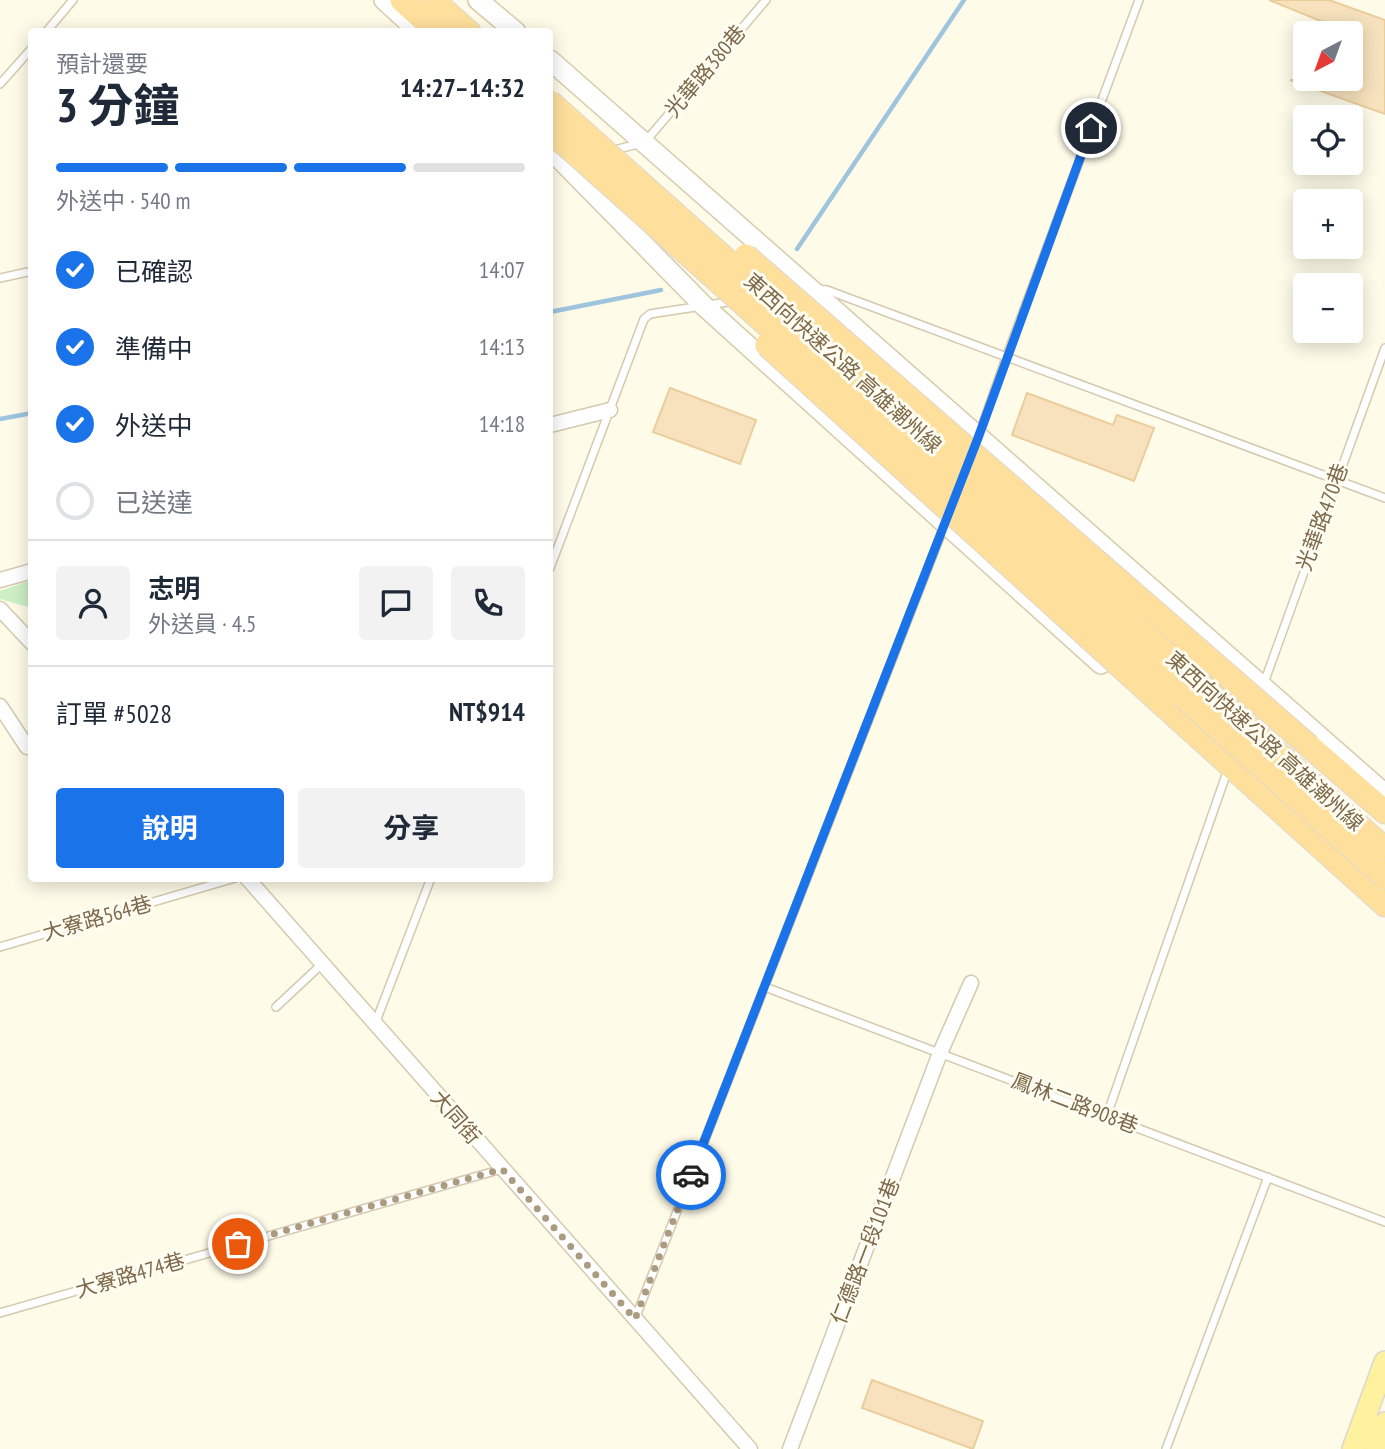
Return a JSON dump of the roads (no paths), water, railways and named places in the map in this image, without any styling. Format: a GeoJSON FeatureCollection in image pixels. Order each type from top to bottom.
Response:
{"type":"FeatureCollection","features":[{"type":"Feature","properties":{"kind":"highway"},"geometry":{"type":"LineString","coordinates":[[402,0],[469,28]]}},
{"type":"Feature","properties":{"kind":"highway"},"geometry":{"type":"LineString","coordinates":[[440,15],[462,28]]}},
{"type":"Feature","properties":{"kind":"highway"},"geometry":{"type":"LineString","coordinates":[[553,94],[869,361],[1385,812]]}},
{"type":"Feature","properties":{"kind":"highway","name":"東西向快速公路 高雄潮州線"},"geometry":{"type":"LineString","coordinates":[[553,106],[1385,849]]}},
{"type":"Feature","properties":{"kind":"highway","name":"東西向快速公路 高雄潮州線"},"geometry":{"type":"LineString","coordinates":[[553,137],[565,163],[1385,877]]}},
{"type":"Feature","properties":{"kind":"highway"},"geometry":{"type":"LineString","coordinates":[[565,163],[605,189],[826,400],[1385,905]]}},
{"type":"Feature","properties":{"kind":"main road"},"geometry":{"type":"LineString","coordinates":[[384,0],[415,28]]}},
{"type":"Feature","properties":{"kind":"main road"},"geometry":{"type":"LineString","coordinates":[[478,0],[511,28]]}},
{"type":"Feature","properties":{"kind":"main road"},"geometry":{"type":"LineString","coordinates":[[553,63],[1385,794]]}},
{"type":"Feature","properties":{"kind":"main road"},"geometry":{"type":"LineString","coordinates":[[565,163],[704,306],[1385,919]]}},
{"type":"Feature","properties":{"kind":"main road"},"geometry":{"type":"LineString","coordinates":[[1353,1449],[1385,1362]]}},
{"type":"Feature","properties":{"kind":"main road"},"geometry":{"type":"LineString","coordinates":[[1375,1449],[1385,1423]]}},
{"type":"Feature","properties":{"kind":"street"},"geometry":{"type":"LineString","coordinates":[[553,424],[610,410]]}},
{"type":"Feature","properties":{"kind":"street"},"geometry":{"type":"LineString","coordinates":[[0,580],[28,572]]}},
{"type":"Feature","properties":{"kind":"street"},"geometry":{"type":"LineString","coordinates":[[0,609],[28,639]]}},
{"type":"Feature","properties":{"kind":"street"},"geometry":{"type":"LineString","coordinates":[[0,706],[28,745]]}},
{"type":"Feature","properties":{"kind":"street","name":"大同街"},"geometry":{"type":"LineString","coordinates":[[250,882],[750,1449]]}},
{"type":"Feature","properties":{"kind":"street","name":"仁德路一段101巷"},"geometry":{"type":"LineString","coordinates":[[790,1449],[940,1053],[971,984]]}},
{"type":"Feature","properties":{"kind":"lane"},"geometry":{"type":"LineString","coordinates":[[49,28],[73,0]]}},
{"type":"Feature","properties":{"kind":"lane","name":"光華路380巷"},"geometry":{"type":"LineString","coordinates":[[645,142],[766,0]]}},
{"type":"Feature","properties":{"kind":"lane"},"geometry":{"type":"LineString","coordinates":[[635,1319],[978,438],[1139,0]]}},
{"type":"Feature","properties":{"kind":"lane"},"geometry":{"type":"LineString","coordinates":[[0,84],[28,52]]}},
{"type":"Feature","properties":{"kind":"lane"},"geometry":{"type":"LineString","coordinates":[[565,163],[645,142]]}},
{"type":"Feature","properties":{"kind":"lane"},"geometry":{"type":"LineString","coordinates":[[0,278],[28,272]]}},
{"type":"Feature","properties":{"kind":"lane"},"geometry":{"type":"LineString","coordinates":[[553,560],[644,319],[650,314],[808,288],[827,290],[1385,498]]}},
{"type":"Feature","properties":{"kind":"lane","name":"光華路470巷"},"geometry":{"type":"LineString","coordinates":[[1263,687],[1385,348]]}},
{"type":"Feature","properties":{"kind":"lane"},"geometry":{"type":"LineString","coordinates":[[1107,1115],[1226,775]]}},
{"type":"Feature","properties":{"kind":"lane","name":"大寮路564巷"},"geometry":{"type":"LineString","coordinates":[[0,947],[221,882]]}},
{"type":"Feature","properties":{"kind":"lane"},"geometry":{"type":"LineString","coordinates":[[375,1024],[429,882]]}},
{"type":"Feature","properties":{"kind":"lane"},"geometry":{"type":"LineString","coordinates":[[276,1007],[322,964]]}},
{"type":"Feature","properties":{"kind":"lane","name":"鳳林二路908巷"},"geometry":{"type":"LineString","coordinates":[[765,987],[1385,1222]]}},
{"type":"Feature","properties":{"kind":"lane","name":"大寮路474巷"},"geometry":{"type":"LineString","coordinates":[[0,1313],[502,1169]]}},
{"type":"Feature","properties":{"kind":"lane"},"geometry":{"type":"LineString","coordinates":[[1166,1449],[1268,1177]]}},
{"type":"Feature","properties":{"kind":"waterway"},"geometry":{"type":"LineString","coordinates":[[797,249],[964,0]]}},
{"type":"Feature","properties":{"kind":"waterway"},"geometry":{"type":"LineString","coordinates":[[553,311],[661,290]]}},
{"type":"Feature","properties":{"kind":"waterway"},"geometry":{"type":"LineString","coordinates":[[0,419],[28,414]]}}]}
